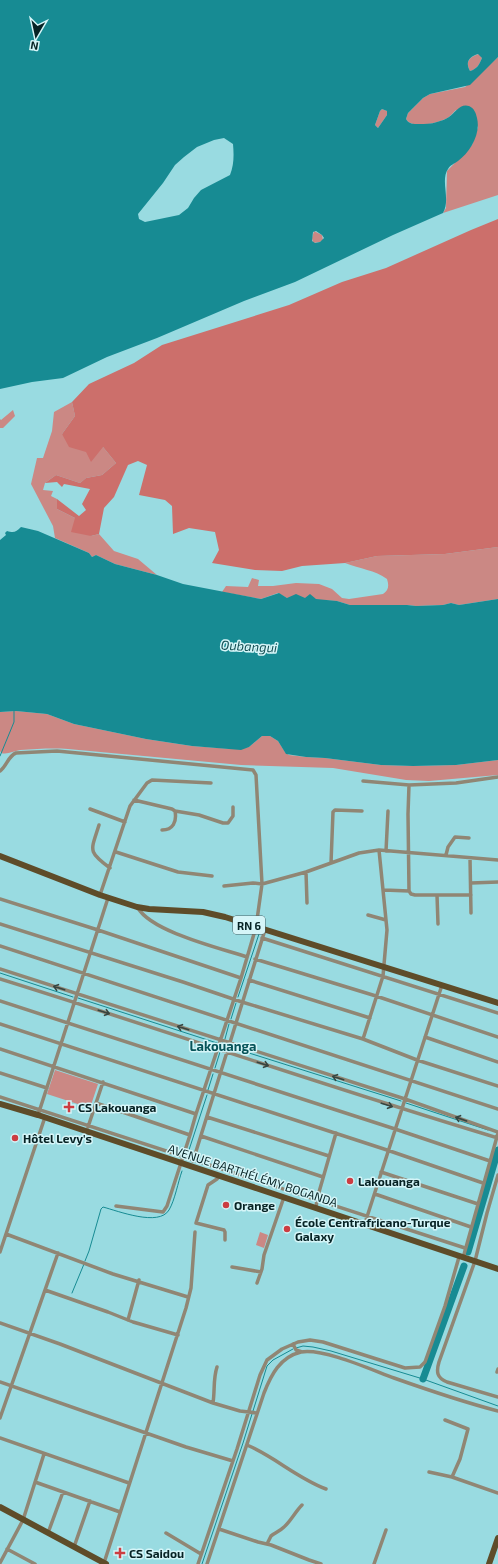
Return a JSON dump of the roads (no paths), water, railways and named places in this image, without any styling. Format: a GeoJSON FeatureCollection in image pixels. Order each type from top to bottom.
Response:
{"type":"FeatureCollection","features":[{"type":"Feature","properties":{"kind":"main road","name":"RN 6"},"geometry":{"type":"LineString","coordinates":[[0,856],[100,896],[149,909],[203,912],[256,927],[498,1003]]}},
{"type":"Feature","properties":{"kind":"main road","name":"AVENUE BARTHÉLÉMY BOGANDA"},"geometry":{"type":"LineString","coordinates":[[0,1104],[41,1114],[192,1163],[219,1176],[498,1269]]}},
{"type":"Feature","properties":{"kind":"main road"},"geometry":{"type":"LineString","coordinates":[[0,1507],[101,1563]]}},
{"type":"Feature","properties":{"kind":"main road"},"geometry":{"type":"LineString","coordinates":[[489,1564],[498,1538]]}},
{"type":"Feature","properties":{"kind":"street"},"geometry":{"type":"LineString","coordinates":[[0,771],[5,767],[12,754],[56,751],[253,770],[256,775],[262,884],[256,927],[182,1161],[167,1206],[163,1212],[116,1206]]}},
{"type":"Feature","properties":{"kind":"street"},"geometry":{"type":"LineString","coordinates":[[363,781],[409,785],[456,783],[498,777]]}},
{"type":"Feature","properties":{"kind":"street"},"geometry":{"type":"LineString","coordinates":[[100,896],[116,852],[130,806],[147,783],[152,780],[211,783]]}},
{"type":"Feature","properties":{"kind":"street"},"geometry":{"type":"LineString","coordinates":[[409,785],[409,891]]}},
{"type":"Feature","properties":{"kind":"street"},"geometry":{"type":"LineString","coordinates":[[134,800],[175,811],[199,815],[223,824],[228,823],[233,816],[233,807]]}},
{"type":"Feature","properties":{"kind":"street"},"geometry":{"type":"LineString","coordinates":[[90,809],[125,822]]}},
{"type":"Feature","properties":{"kind":"street"},"geometry":{"type":"LineString","coordinates":[[331,864],[333,812],[335,810],[362,811]]}},
{"type":"Feature","properties":{"kind":"street"},"geometry":{"type":"LineString","coordinates":[[162,830],[170,829],[173,826],[175,822],[175,811]]}},
{"type":"Feature","properties":{"kind":"street"},"geometry":{"type":"LineString","coordinates":[[386,851],[388,811]]}},
{"type":"Feature","properties":{"kind":"street"},"geometry":{"type":"LineString","coordinates":[[99,825],[93,853],[110,868]]}},
{"type":"Feature","properties":{"kind":"street"},"geometry":{"type":"LineString","coordinates":[[446,855],[448,847],[455,837],[469,838]]}},
{"type":"Feature","properties":{"kind":"street"},"geometry":{"type":"LineString","coordinates":[[224,886],[252,882],[262,884],[306,872],[359,853],[379,850],[498,860]]}},
{"type":"Feature","properties":{"kind":"street"},"geometry":{"type":"LineString","coordinates":[[363,1039],[383,976],[384,967],[386,920],[379,850]]}},
{"type":"Feature","properties":{"kind":"street"},"geometry":{"type":"LineString","coordinates":[[116,852],[178,872],[212,876]]}},
{"type":"Feature","properties":{"kind":"street"},"geometry":{"type":"LineString","coordinates":[[470,858],[472,895],[471,913]]}},
{"type":"Feature","properties":{"kind":"street"},"geometry":{"type":"LineString","coordinates":[[306,872],[307,903]]}},
{"type":"Feature","properties":{"kind":"street"},"geometry":{"type":"LineString","coordinates":[[471,883],[498,882]]}},
{"type":"Feature","properties":{"kind":"street"},"geometry":{"type":"LineString","coordinates":[[384,890],[409,891],[411,894],[415,895],[472,895]]}},
{"type":"Feature","properties":{"kind":"street"},"geometry":{"type":"LineString","coordinates":[[437,895],[438,924]]}},
{"type":"Feature","properties":{"kind":"street"},"geometry":{"type":"LineString","coordinates":[[0,1252],[41,1114],[47,1088],[108,898]]}},
{"type":"Feature","properties":{"kind":"street"},"geometry":{"type":"LineString","coordinates":[[0,899],[241,978]]}},
{"type":"Feature","properties":{"kind":"street"},"geometry":{"type":"LineString","coordinates":[[138,907],[146,918],[165,929],[247,957]]}},
{"type":"Feature","properties":{"kind":"street"},"geometry":{"type":"LineString","coordinates":[[368,915],[386,920]]}},
{"type":"Feature","properties":{"kind":"street"},"geometry":{"type":"LineString","coordinates":[[0,924],[91,952],[242,1002],[363,1039],[417,1060],[498,1086]]}},
{"type":"Feature","properties":{"kind":"street"},"geometry":{"type":"LineString","coordinates":[[265,930],[192,1163],[317,1199],[465,1248]]}},
{"type":"Feature","properties":{"kind":"street"},"geometry":{"type":"LineString","coordinates":[[262,938],[498,1013]]}},
{"type":"Feature","properties":{"kind":"street"},"geometry":{"type":"LineString","coordinates":[[0,946],[498,1109]]}},
{"type":"Feature","properties":{"kind":"street"},"geometry":{"type":"LineString","coordinates":[[255,960],[376,996],[498,1037]]}},
{"type":"Feature","properties":{"kind":"street"},"geometry":{"type":"LineString","coordinates":[[0,969],[405,1099],[498,1132],[472,1227],[425,1362],[420,1367],[405,1368],[322,1342],[310,1340],[293,1344],[282,1349],[267,1360],[260,1375],[237,1449],[198,1564]]}},
{"type":"Feature","properties":{"kind":"street"},"geometry":{"type":"LineString","coordinates":[[0,979],[402,1110],[497,1138]]}},
{"type":"Feature","properties":{"kind":"street"},"geometry":{"type":"LineString","coordinates":[[249,980],[370,1018]]}},
{"type":"Feature","properties":{"kind":"street"},"geometry":{"type":"LineString","coordinates":[[365,1224],[387,1150],[402,1110],[442,985]]}},
{"type":"Feature","properties":{"kind":"street"},"geometry":{"type":"LineString","coordinates":[[0,1001],[490,1161]]}},
{"type":"Feature","properties":{"kind":"street"},"geometry":{"type":"LineString","coordinates":[[0,1024],[204,1092],[336,1133],[483,1183]]}},
{"type":"Feature","properties":{"kind":"street"},"geometry":{"type":"LineString","coordinates":[[425,1037],[498,1062]]}},
{"type":"Feature","properties":{"kind":"street"},"geometry":{"type":"LineString","coordinates":[[0,1049],[196,1114]]}},
{"type":"Feature","properties":{"kind":"street"},"geometry":{"type":"LineString","coordinates":[[0,1073],[47,1088]]}},
{"type":"Feature","properties":{"kind":"street"},"geometry":{"type":"LineString","coordinates":[[88,1127],[103,1082]]}},
{"type":"Feature","properties":{"kind":"street"},"geometry":{"type":"LineString","coordinates":[[0,1097],[41,1114],[88,1127],[182,1161]]}},
{"type":"Feature","properties":{"kind":"street"},"geometry":{"type":"LineString","coordinates":[[96,1103],[190,1135]]}},
{"type":"Feature","properties":{"kind":"street"},"geometry":{"type":"LineString","coordinates":[[207,1116],[329,1156]]}},
{"type":"Feature","properties":{"kind":"street"},"geometry":{"type":"LineString","coordinates":[[316,1208],[317,1199],[336,1133]]}},
{"type":"Feature","properties":{"kind":"street"},"geometry":{"type":"LineString","coordinates":[[201,1136],[323,1177]]}},
{"type":"Feature","properties":{"kind":"street"},"geometry":{"type":"LineString","coordinates":[[380,1172],[478,1204]]}},
{"type":"Feature","properties":{"kind":"street"},"geometry":{"type":"LineString","coordinates":[[498,1175],[486,1213],[475,1261],[439,1362],[437,1372],[438,1376],[442,1380],[498,1397]]}},
{"type":"Feature","properties":{"kind":"street"},"geometry":{"type":"LineString","coordinates":[[219,1176],[208,1185],[196,1223],[224,1230],[225,1240]]}},
{"type":"Feature","properties":{"kind":"street"},"geometry":{"type":"LineString","coordinates":[[375,1194],[472,1227]]}},
{"type":"Feature","properties":{"kind":"street"},"geometry":{"type":"LineString","coordinates":[[257,1283],[261,1272],[264,1254],[284,1197]]}},
{"type":"Feature","properties":{"kind":"street"},"geometry":{"type":"LineString","coordinates":[[101,1563],[130,1483],[178,1335],[191,1288],[195,1232]]}},
{"type":"Feature","properties":{"kind":"street"},"geometry":{"type":"LineString","coordinates":[[6,1234],[113,1274],[138,1280],[188,1297]]}},
{"type":"Feature","properties":{"kind":"street"},"geometry":{"type":"LineString","coordinates":[[0,1418],[58,1253]]}},
{"type":"Feature","properties":{"kind":"street"},"geometry":{"type":"LineString","coordinates":[[232,1267],[261,1272]]}},
{"type":"Feature","properties":{"kind":"street"},"geometry":{"type":"LineString","coordinates":[[128,1320],[138,1280]]}},
{"type":"Feature","properties":{"kind":"street"},"geometry":{"type":"LineString","coordinates":[[45,1290],[128,1320],[178,1335]]}},
{"type":"Feature","properties":{"kind":"street"},"geometry":{"type":"LineString","coordinates":[[0,1323],[60,1344],[213,1403],[257,1413]]}},
{"type":"Feature","properties":{"kind":"street"},"geometry":{"type":"LineString","coordinates":[[293,1344],[296,1350],[302,1352]]}},
{"type":"Feature","properties":{"kind":"street"},"geometry":{"type":"LineString","coordinates":[[294,1354],[296,1350]]}},
{"type":"Feature","properties":{"kind":"street"},"geometry":{"type":"LineString","coordinates":[[207,1564],[257,1413],[274,1370],[294,1354],[302,1352],[317,1352],[498,1411]]}},
{"type":"Feature","properties":{"kind":"street"},"geometry":{"type":"LineString","coordinates":[[213,1403],[215,1387],[214,1375],[217,1367]]}},
{"type":"Feature","properties":{"kind":"street"},"geometry":{"type":"LineString","coordinates":[[0,1382],[146,1433],[233,1461]]}},
{"type":"Feature","properties":{"kind":"street"},"geometry":{"type":"LineString","coordinates":[[445,1420],[468,1429],[460,1459],[452,1477]]}},
{"type":"Feature","properties":{"kind":"street"},"geometry":{"type":"LineString","coordinates":[[0,1438],[130,1483]]}},
{"type":"Feature","properties":{"kind":"street"},"geometry":{"type":"LineString","coordinates":[[247,1445],[270,1456],[292,1472],[326,1489]]}},
{"type":"Feature","properties":{"kind":"street"},"geometry":{"type":"LineString","coordinates":[[237,1449],[245,1452]]}},
{"type":"Feature","properties":{"kind":"street"},"geometry":{"type":"LineString","coordinates":[[0,1563],[23,1520],[44,1454]]}},
{"type":"Feature","properties":{"kind":"street"},"geometry":{"type":"LineString","coordinates":[[429,1472],[452,1477],[498,1493]]}},
{"type":"Feature","properties":{"kind":"street"},"geometry":{"type":"LineString","coordinates":[[35,1482],[120,1512]]}},
{"type":"Feature","properties":{"kind":"street"},"geometry":{"type":"LineString","coordinates":[[224,1487],[232,1490]]}},
{"type":"Feature","properties":{"kind":"street"},"geometry":{"type":"LineString","coordinates":[[48,1533],[63,1492]]}},
{"type":"Feature","properties":{"kind":"street"},"geometry":{"type":"LineString","coordinates":[[74,1547],[90,1501]]}},
{"type":"Feature","properties":{"kind":"street"},"geometry":{"type":"LineString","coordinates":[[267,1544],[271,1536],[278,1533],[285,1527],[296,1510],[302,1505]]}},
{"type":"Feature","properties":{"kind":"street"},"geometry":{"type":"LineString","coordinates":[[219,1529],[267,1544],[321,1564]]}},
{"type":"Feature","properties":{"kind":"street"},"geometry":{"type":"LineString","coordinates":[[374,1564],[386,1530]]}},
{"type":"Feature","properties":{"kind":"street"},"geometry":{"type":"LineString","coordinates":[[166,1533],[201,1554]]}},
{"type":"Feature","properties":{"kind":"street"},"geometry":{"type":"LineString","coordinates":[[8,1549],[36,1564]]}},
{"type":"Feature","properties":{"kind":"water"},"geometry":{"type":"Polygon","coordinates":[[[0,0],[498,0],[498,57],[470,85],[430,94],[423,98],[408,113],[406,119],[408,122],[413,124],[435,123],[448,118],[460,107],[466,105],[473,109],[477,118],[478,124],[474,142],[467,153],[450,166],[446,174],[446,202],[443,213],[295,282],[244,301],[157,338],[107,357],[63,378],[32,382],[0,389],[0,0]],[[478,54],[470,58],[468,62],[470,71],[478,66],[482,58],[478,54]],[[382,109],[375,125],[378,128],[387,115],[387,111],[382,109]],[[224,138],[214,140],[197,147],[175,165],[163,183],[138,214],[139,219],[145,222],[179,215],[188,208],[201,190],[230,175],[234,152],[233,144],[224,138]],[[316,231],[313,232],[312,241],[315,243],[320,242],[324,238],[316,231]]]}},
{"type":"Feature","properties":{"kind":"water","name":"Oubangui"},"geometry":{"type":"Polygon","coordinates":[[[21,527],[38,531],[89,553],[92,557],[96,555],[115,564],[157,575],[183,584],[261,599],[279,593],[287,598],[296,594],[305,598],[310,594],[316,599],[337,601],[350,605],[416,606],[443,605],[451,603],[459,605],[498,599],[498,760],[456,765],[381,765],[286,754],[278,741],[270,736],[262,736],[249,747],[241,750],[192,746],[146,739],[74,724],[47,714],[16,711],[0,712],[0,540],[6,535],[5,533],[7,531],[15,532],[21,527]]]}},
{"type":"Feature","properties":{"kind":"waterway"},"geometry":{"type":"LineString","coordinates":[[0,756],[14,722],[14,711]]}},
{"type":"Feature","properties":{"kind":"waterway"},"geometry":{"type":"LineString","coordinates":[[238,997],[260,931]]}},
{"type":"Feature","properties":{"kind":"waterway"},"geometry":{"type":"LineString","coordinates":[[0,973],[73,997]]}},
{"type":"Feature","properties":{"kind":"waterway"},"geometry":{"type":"LineString","coordinates":[[78,998],[217,1043]]}},
{"type":"Feature","properties":{"kind":"waterway"},"geometry":{"type":"LineString","coordinates":[[231,1019],[236,1003]]}},
{"type":"Feature","properties":{"kind":"waterway"},"geometry":{"type":"LineString","coordinates":[[225,1039],[229,1024]]}},
{"type":"Feature","properties":{"kind":"waterway"},"geometry":{"type":"LineString","coordinates":[[222,1048],[223,1043]]}},
{"type":"Feature","properties":{"kind":"waterway"},"geometry":{"type":"LineString","coordinates":[[221,1044],[226,1045]]}},
{"type":"Feature","properties":{"kind":"waterway"},"geometry":{"type":"LineString","coordinates":[[230,1047],[401,1101]]}},
{"type":"Feature","properties":{"kind":"waterway"},"geometry":{"type":"LineString","coordinates":[[215,1068],[220,1052]]}},
{"type":"Feature","properties":{"kind":"waterway"},"geometry":{"type":"LineString","coordinates":[[208,1090],[213,1074]]}},
{"type":"Feature","properties":{"kind":"waterway"},"geometry":{"type":"LineString","coordinates":[[187,1156],[207,1095]]}},
{"type":"Feature","properties":{"kind":"waterway"},"geometry":{"type":"LineString","coordinates":[[406,1103],[488,1130]]}},
{"type":"Feature","properties":{"kind":"waterway"},"geometry":{"type":"LineString","coordinates":[[468,1252],[498,1150]]}},
{"type":"Feature","properties":{"kind":"waterway"},"geometry":{"type":"LineString","coordinates":[[85,1261],[101,1209],[103,1207],[148,1218],[164,1215],[171,1206],[182,1171]]}},
{"type":"Feature","properties":{"kind":"waterway"},"geometry":{"type":"LineString","coordinates":[[72,1293],[84,1264]]}},
{"type":"Feature","properties":{"kind":"waterway"},"geometry":{"type":"LineString","coordinates":[[423,1379],[464,1266]]}},
{"type":"Feature","properties":{"kind":"waterway"},"geometry":{"type":"LineString","coordinates":[[296,1348],[303,1346],[331,1351],[423,1379],[498,1406]]}},
{"type":"Feature","properties":{"kind":"waterway"},"geometry":{"type":"LineString","coordinates":[[253,1411],[267,1366],[273,1360],[293,1349]]}},
{"type":"Feature","properties":{"kind":"waterway"},"geometry":{"type":"LineString","coordinates":[[202,1564],[252,1414]]}},
{"type":"Feature","properties":{"kind":"place","name":"CS Lakouanga"},"geometry":{"type":"Point","coordinates":[69,1107]}},
{"type":"Feature","properties":{"kind":"place","name":"Hôtel Levy's"},"geometry":{"type":"Point","coordinates":[15,1138]}},
{"type":"Feature","properties":{"kind":"place","name":"Lakouanga"},"geometry":{"type":"Point","coordinates":[350,1181]}},
{"type":"Feature","properties":{"kind":"place","name":"Orange"},"geometry":{"type":"Point","coordinates":[226,1205]}},
{"type":"Feature","properties":{"kind":"place","name":"École Centrafricano-Turque Galaxy"},"geometry":{"type":"Point","coordinates":[287,1229]}},
{"type":"Feature","properties":{"kind":"place","name":"CS Saidou"},"geometry":{"type":"Point","coordinates":[120,1553]}},
{"type":"Feature","properties":{"kind":"district","name":"Lakouanga"},"geometry":{"type":"Point","coordinates":[223,1046]}}]}
